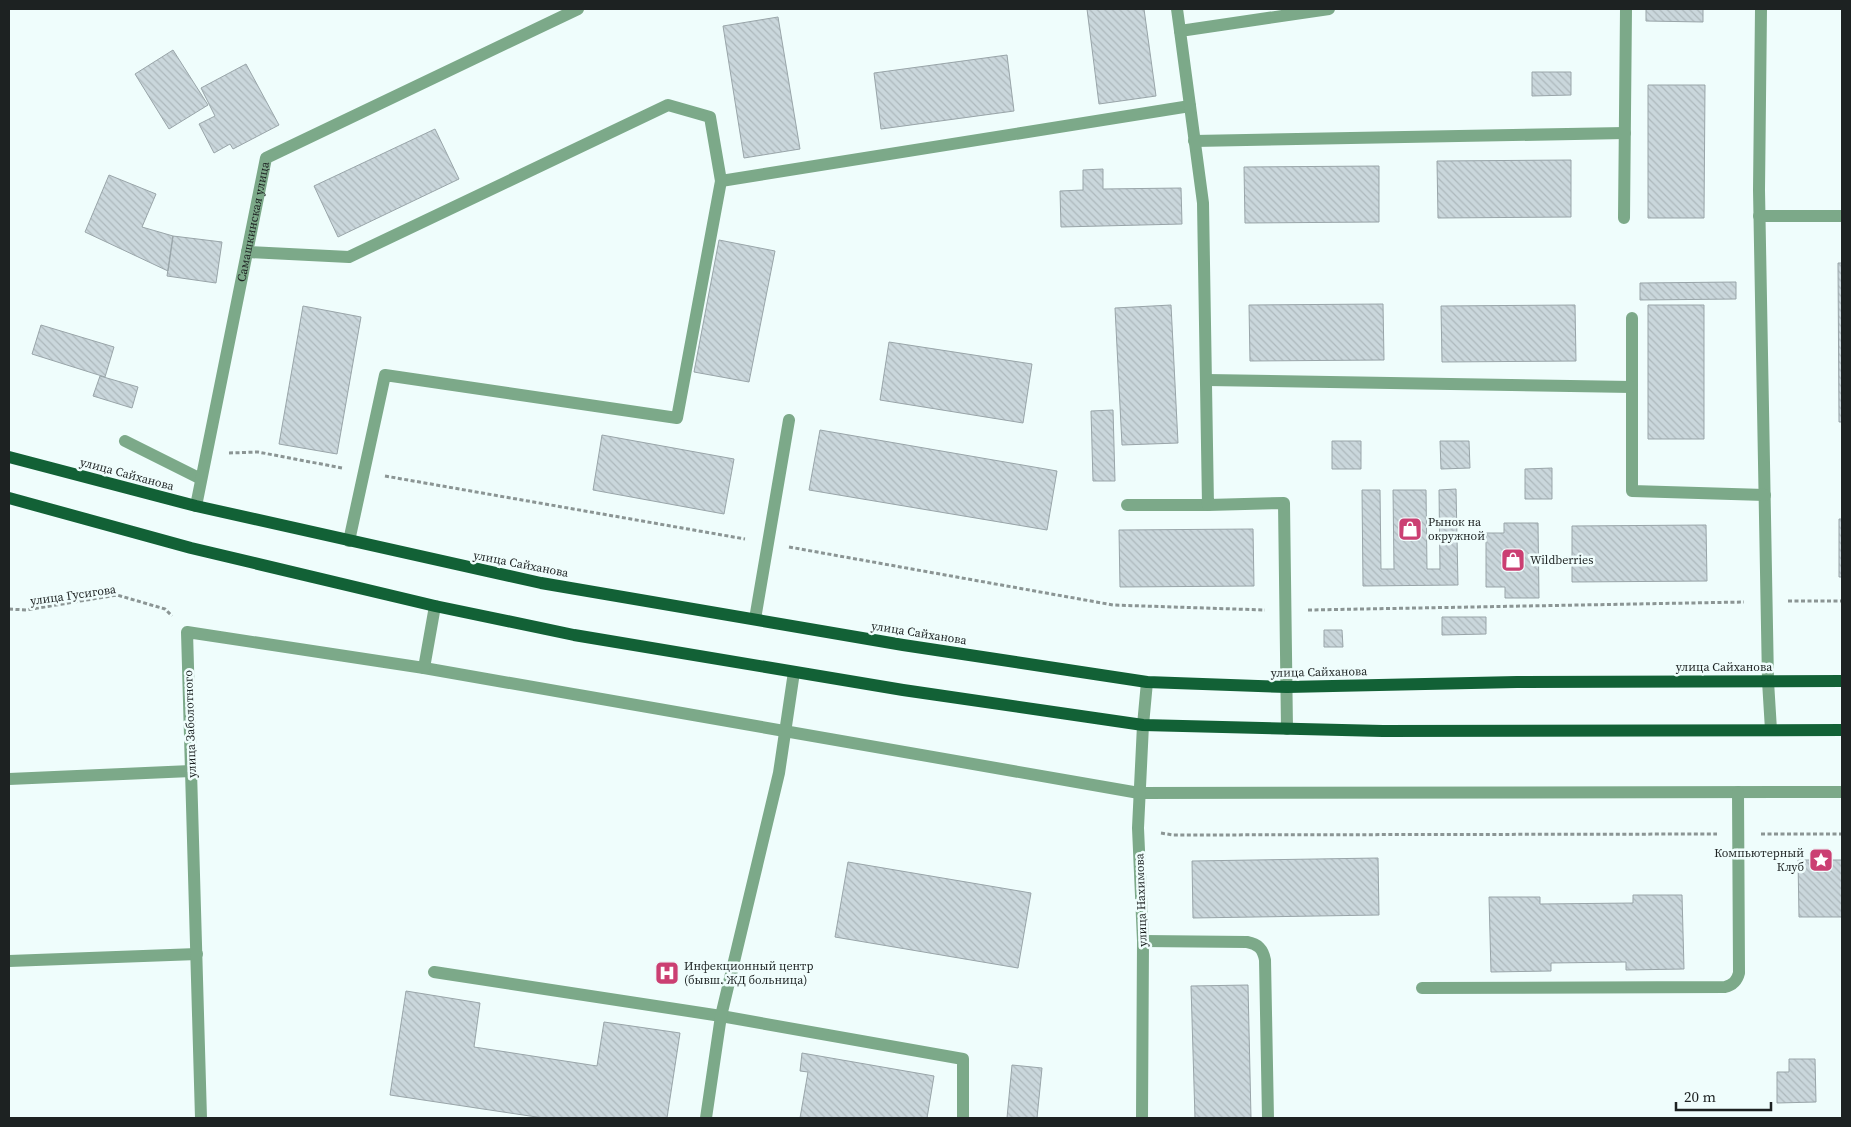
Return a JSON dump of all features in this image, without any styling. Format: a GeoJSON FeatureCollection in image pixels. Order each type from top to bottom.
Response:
{"type":"FeatureCollection","features":[{"type":"Feature","properties":{"kind":"main road","name":"улица Сайханова"},"geometry":{"type":"LineString","coordinates":[[9,457],[196,506],[542,583],[903,645],[1147,682],[1287,687],[1517,682],[1842,681]]}},
{"type":"Feature","properties":{"kind":"main road"},"geometry":{"type":"LineString","coordinates":[[9,498],[192,548],[435,606],[574,635],[794,672],[1143,725],[1384,731],[1842,730]]}},
{"type":"Feature","properties":{"kind":"street","name":"Самашкинская улица"},"geometry":{"type":"LineString","coordinates":[[196,506],[266,158],[578,9]]}},
{"type":"Feature","properties":{"kind":"street"},"geometry":{"type":"LineString","coordinates":[[1177,9],[1202,203],[1208,504]]}},
{"type":"Feature","properties":{"kind":"street"},"geometry":{"type":"LineString","coordinates":[[1180,31],[1329,9]]}},
{"type":"Feature","properties":{"kind":"street"},"geometry":{"type":"LineString","coordinates":[[1624,218],[1626,9]]}},
{"type":"Feature","properties":{"kind":"street"},"geometry":{"type":"LineString","coordinates":[[1760,9],[1759,216],[1768,681],[1771,730]]}},
{"type":"Feature","properties":{"kind":"street"},"geometry":{"type":"LineString","coordinates":[[247,252],[349,257],[668,105],[710,117],[721,181],[677,418],[385,375],[348,541]]}},
{"type":"Feature","properties":{"kind":"street"},"geometry":{"type":"LineString","coordinates":[[721,181],[1190,106]]}},
{"type":"Feature","properties":{"kind":"street"},"geometry":{"type":"LineString","coordinates":[[1194,141],[1625,133]]}},
{"type":"Feature","properties":{"kind":"street"},"geometry":{"type":"LineString","coordinates":[[1759,216],[1842,216]]}},
{"type":"Feature","properties":{"kind":"street"},"geometry":{"type":"LineString","coordinates":[[1632,318],[1632,491],[1765,495]]}},
{"type":"Feature","properties":{"kind":"street"},"geometry":{"type":"LineString","coordinates":[[1207,380],[1632,387]]}},
{"type":"Feature","properties":{"kind":"street"},"geometry":{"type":"LineString","coordinates":[[754,620],[789,420]]}},
{"type":"Feature","properties":{"kind":"street"},"geometry":{"type":"LineString","coordinates":[[125,441],[201,479]]}},
{"type":"Feature","properties":{"kind":"street"},"geometry":{"type":"LineString","coordinates":[[1127,505],[1284,503],[1287,729]]}},
{"type":"Feature","properties":{"kind":"street"},"geometry":{"type":"LineString","coordinates":[[424,668],[435,606]]}},
{"type":"Feature","properties":{"kind":"street"},"geometry":{"type":"LineString","coordinates":[[187,632],[424,668],[1139,794],[1842,792]]}},
{"type":"Feature","properties":{"kind":"street","name":"улица Заболотного"},"geometry":{"type":"LineString","coordinates":[[187,632],[201,1118]]}},
{"type":"Feature","properties":{"kind":"street"},"geometry":{"type":"LineString","coordinates":[[706,1118],[721,1016],[779,773],[794,672]]}},
{"type":"Feature","properties":{"kind":"street","name":"улица Нахимова"},"geometry":{"type":"LineString","coordinates":[[1142,1118],[1143,941],[1138,828],[1147,682]]}},
{"type":"Feature","properties":{"kind":"street"},"geometry":{"type":"LineString","coordinates":[[9,779],[191,771]]}},
{"type":"Feature","properties":{"kind":"street"},"geometry":{"type":"LineString","coordinates":[[1422,988],[1725,987],[1732,985],[1737,980],[1739,973],[1738,792]]}},
{"type":"Feature","properties":{"kind":"street"},"geometry":{"type":"LineString","coordinates":[[1143,941],[1247,942],[1260,947],[1266,960],[1268,1118]]}},
{"type":"Feature","properties":{"kind":"street"},"geometry":{"type":"LineString","coordinates":[[9,961],[197,954]]}},
{"type":"Feature","properties":{"kind":"street"},"geometry":{"type":"LineString","coordinates":[[434,972],[721,1016],[963,1059],[963,1118]]}},
{"type":"Feature","properties":{"kind":"path"},"geometry":{"type":"LineString","coordinates":[[206,453],[258,452],[1113,605],[1286,610],[1842,601]]}},
{"type":"Feature","properties":{"kind":"path","name":"улица Гусигова"},"geometry":{"type":"LineString","coordinates":[[9,609],[26,610],[117,595],[165,609],[187,632]]}},
{"type":"Feature","properties":{"kind":"path"},"geometry":{"type":"LineString","coordinates":[[1138,828],[1173,835],[1842,834]]}},
{"type":"Feature","properties":{"kind":"building"},"geometry":{"type":"Polygon","coordinates":[[[1087,9],[1144,9],[1156,96],[1099,104],[1087,9]]]}},
{"type":"Feature","properties":{"kind":"building"},"geometry":{"type":"Polygon","coordinates":[[[1646,9],[1703,9],[1703,22],[1646,21],[1646,9]]]}},
{"type":"Feature","properties":{"kind":"building"},"geometry":{"type":"Polygon","coordinates":[[[778,17],[800,149],[744,158],[723,26],[778,17]]]}},
{"type":"Feature","properties":{"kind":"building"},"geometry":{"type":"Polygon","coordinates":[[[173,50],[208,105],[169,129],[135,74],[173,50]]]}},
{"type":"Feature","properties":{"kind":"building"},"geometry":{"type":"Polygon","coordinates":[[[1007,55],[1014,111],[881,129],[874,73],[1007,55]]]}},
{"type":"Feature","properties":{"kind":"building"},"geometry":{"type":"Polygon","coordinates":[[[246,64],[279,125],[233,149],[230,144],[214,153],[199,124],[215,116],[201,88],[246,64]]]}},
{"type":"Feature","properties":{"kind":"building"},"geometry":{"type":"Polygon","coordinates":[[[1532,72],[1571,72],[1571,95],[1532,96],[1532,72]]]}},
{"type":"Feature","properties":{"kind":"building"},"geometry":{"type":"Polygon","coordinates":[[[1648,85],[1705,85],[1704,218],[1648,218],[1648,85]]]}},
{"type":"Feature","properties":{"kind":"building"},"geometry":{"type":"Polygon","coordinates":[[[435,129],[459,179],[338,237],[314,186],[435,129]]]}},
{"type":"Feature","properties":{"kind":"building"},"geometry":{"type":"Polygon","coordinates":[[[1571,160],[1571,217],[1438,218],[1437,161],[1571,160]]]}},
{"type":"Feature","properties":{"kind":"building"},"geometry":{"type":"Polygon","coordinates":[[[1379,166],[1379,222],[1245,223],[1244,167],[1379,166]]]}},
{"type":"Feature","properties":{"kind":"building"},"geometry":{"type":"Polygon","coordinates":[[[1103,169],[1103,189],[1181,188],[1182,224],[1061,227],[1060,191],[1083,190],[1083,170],[1103,169]]]}},
{"type":"Feature","properties":{"kind":"building"},"geometry":{"type":"Polygon","coordinates":[[[109,175],[156,194],[142,227],[173,236],[168,271],[85,232],[109,175]]]}},
{"type":"Feature","properties":{"kind":"building"},"geometry":{"type":"Polygon","coordinates":[[[173,236],[222,242],[216,283],[167,276],[173,236]]]}},
{"type":"Feature","properties":{"kind":"building"},"geometry":{"type":"Polygon","coordinates":[[[719,240],[775,251],[749,382],[694,372],[719,240]]]}},
{"type":"Feature","properties":{"kind":"building"},"geometry":{"type":"Polygon","coordinates":[[[1838,263],[1842,263],[1842,422],[1839,422],[1838,263]]]}},
{"type":"Feature","properties":{"kind":"building"},"geometry":{"type":"Polygon","coordinates":[[[1736,282],[1736,299],[1640,300],[1640,283],[1736,282]]]}},
{"type":"Feature","properties":{"kind":"building"},"geometry":{"type":"Polygon","coordinates":[[[1383,304],[1384,360],[1250,361],[1249,305],[1383,304]]]}},
{"type":"Feature","properties":{"kind":"building"},"geometry":{"type":"Polygon","coordinates":[[[1171,305],[1178,443],[1122,445],[1115,308],[1171,305]]]}},
{"type":"Feature","properties":{"kind":"building"},"geometry":{"type":"Polygon","coordinates":[[[1575,305],[1576,361],[1442,362],[1441,306],[1575,305]]]}},
{"type":"Feature","properties":{"kind":"building"},"geometry":{"type":"Polygon","coordinates":[[[1648,305],[1704,305],[1704,439],[1648,439],[1648,305]]]}},
{"type":"Feature","properties":{"kind":"building"},"geometry":{"type":"Polygon","coordinates":[[[303,306],[361,317],[337,454],[279,444],[303,306]]]}},
{"type":"Feature","properties":{"kind":"building"},"geometry":{"type":"Polygon","coordinates":[[[41,325],[114,347],[105,377],[32,354],[41,325]]]}},
{"type":"Feature","properties":{"kind":"building"},"geometry":{"type":"Polygon","coordinates":[[[889,342],[1032,364],[1023,423],[880,400],[889,342]]]}},
{"type":"Feature","properties":{"kind":"building"},"geometry":{"type":"Polygon","coordinates":[[[100,376],[138,387],[132,408],[93,396],[100,376]]]}},
{"type":"Feature","properties":{"kind":"building"},"geometry":{"type":"Polygon","coordinates":[[[1113,410],[1115,481],[1093,481],[1091,411],[1113,410]]]}},
{"type":"Feature","properties":{"kind":"building"},"geometry":{"type":"Polygon","coordinates":[[[820,430],[1057,471],[1047,530],[809,490],[820,430]]]}},
{"type":"Feature","properties":{"kind":"building"},"geometry":{"type":"Polygon","coordinates":[[[602,435],[734,459],[724,514],[593,490],[602,435]]]}},
{"type":"Feature","properties":{"kind":"building"},"geometry":{"type":"Polygon","coordinates":[[[1332,441],[1361,441],[1361,469],[1332,469],[1332,441]]]}},
{"type":"Feature","properties":{"kind":"building"},"geometry":{"type":"Polygon","coordinates":[[[1440,441],[1469,441],[1470,468],[1441,469],[1440,441]]]}},
{"type":"Feature","properties":{"kind":"building"},"geometry":{"type":"Polygon","coordinates":[[[1552,468],[1552,499],[1525,499],[1525,469],[1552,468]]]}},
{"type":"Feature","properties":{"kind":"building","name":"Рынок на окружной"},"geometry":{"type":"Polygon","coordinates":[[[1456,489],[1458,585],[1363,586],[1362,490],[1380,490],[1381,569],[1394,569],[1393,490],[1426,490],[1427,569],[1440,569],[1439,490],[1456,489]]]}},
{"type":"Feature","properties":{"kind":"building"},"geometry":{"type":"Polygon","coordinates":[[[1839,519],[1842,519],[1842,577],[1839,577],[1839,519]]]}},
{"type":"Feature","properties":{"kind":"building","name":"Wildberries"},"geometry":{"type":"Polygon","coordinates":[[[1504,523],[1538,523],[1539,598],[1505,598],[1505,587],[1486,587],[1486,533],[1504,533],[1504,523]]]}},
{"type":"Feature","properties":{"kind":"building"},"geometry":{"type":"Polygon","coordinates":[[[1706,525],[1707,581],[1572,582],[1572,526],[1706,525]]]}},
{"type":"Feature","properties":{"kind":"building"},"geometry":{"type":"Polygon","coordinates":[[[1253,529],[1254,586],[1120,587],[1119,530],[1253,529]]]}},
{"type":"Feature","properties":{"kind":"building"},"geometry":{"type":"Polygon","coordinates":[[[1442,617],[1486,617],[1486,634],[1442,635],[1442,617]]]}},
{"type":"Feature","properties":{"kind":"building"},"geometry":{"type":"Polygon","coordinates":[[[1324,630],[1342,630],[1343,647],[1324,647],[1324,630]]]}},
{"type":"Feature","properties":{"kind":"building"},"geometry":{"type":"Polygon","coordinates":[[[1378,858],[1379,915],[1193,918],[1192,861],[1378,858]]]}},
{"type":"Feature","properties":{"kind":"building"},"geometry":{"type":"Polygon","coordinates":[[[1798,860],[1842,860],[1842,917],[1799,917],[1798,860]]]}},
{"type":"Feature","properties":{"kind":"building"},"geometry":{"type":"Polygon","coordinates":[[[848,862],[1031,893],[1018,968],[835,937],[848,862]]]}},
{"type":"Feature","properties":{"kind":"building"},"geometry":{"type":"Polygon","coordinates":[[[1633,895],[1682,895],[1684,969],[1626,970],[1626,962],[1551,963],[1551,971],[1491,972],[1489,897],[1540,897],[1540,904],[1633,903],[1633,895]]]}},
{"type":"Feature","properties":{"kind":"building"},"geometry":{"type":"Polygon","coordinates":[[[1248,985],[1251,1118],[1195,1118],[1191,986],[1248,985]]]}},
{"type":"Feature","properties":{"kind":"building"},"geometry":{"type":"Polygon","coordinates":[[[406,991],[480,1003],[474,1047],[597,1066],[604,1022],[680,1033],[667,1118],[543,1118],[390,1095],[406,991]]]}},
{"type":"Feature","properties":{"kind":"building"},"geometry":{"type":"Polygon","coordinates":[[[802,1053],[934,1076],[927,1118],[800,1118],[808,1072],[800,1071],[802,1053]]]}},
{"type":"Feature","properties":{"kind":"building"},"geometry":{"type":"Polygon","coordinates":[[[1789,1059],[1815,1059],[1816,1102],[1777,1103],[1777,1072],[1789,1072],[1789,1059]]]}},
{"type":"Feature","properties":{"kind":"building"},"geometry":{"type":"Polygon","coordinates":[[[1012,1065],[1042,1068],[1037,1118],[1007,1118],[1012,1065]]]}},
{"type":"Feature","properties":{"kind":"place","name":"Рынок на окружной"},"geometry":{"type":"Point","coordinates":[1410,529]}},
{"type":"Feature","properties":{"kind":"place","name":"Wildberries"},"geometry":{"type":"Point","coordinates":[1513,560]}},
{"type":"Feature","properties":{"kind":"place","name":"Компьютерный Клуб"},"geometry":{"type":"Point","coordinates":[1821,860]}},
{"type":"Feature","properties":{"kind":"place","name":"Инфекционный центр (бывш. ЖД больница)"},"geometry":{"type":"Point","coordinates":[667,973]}}]}
